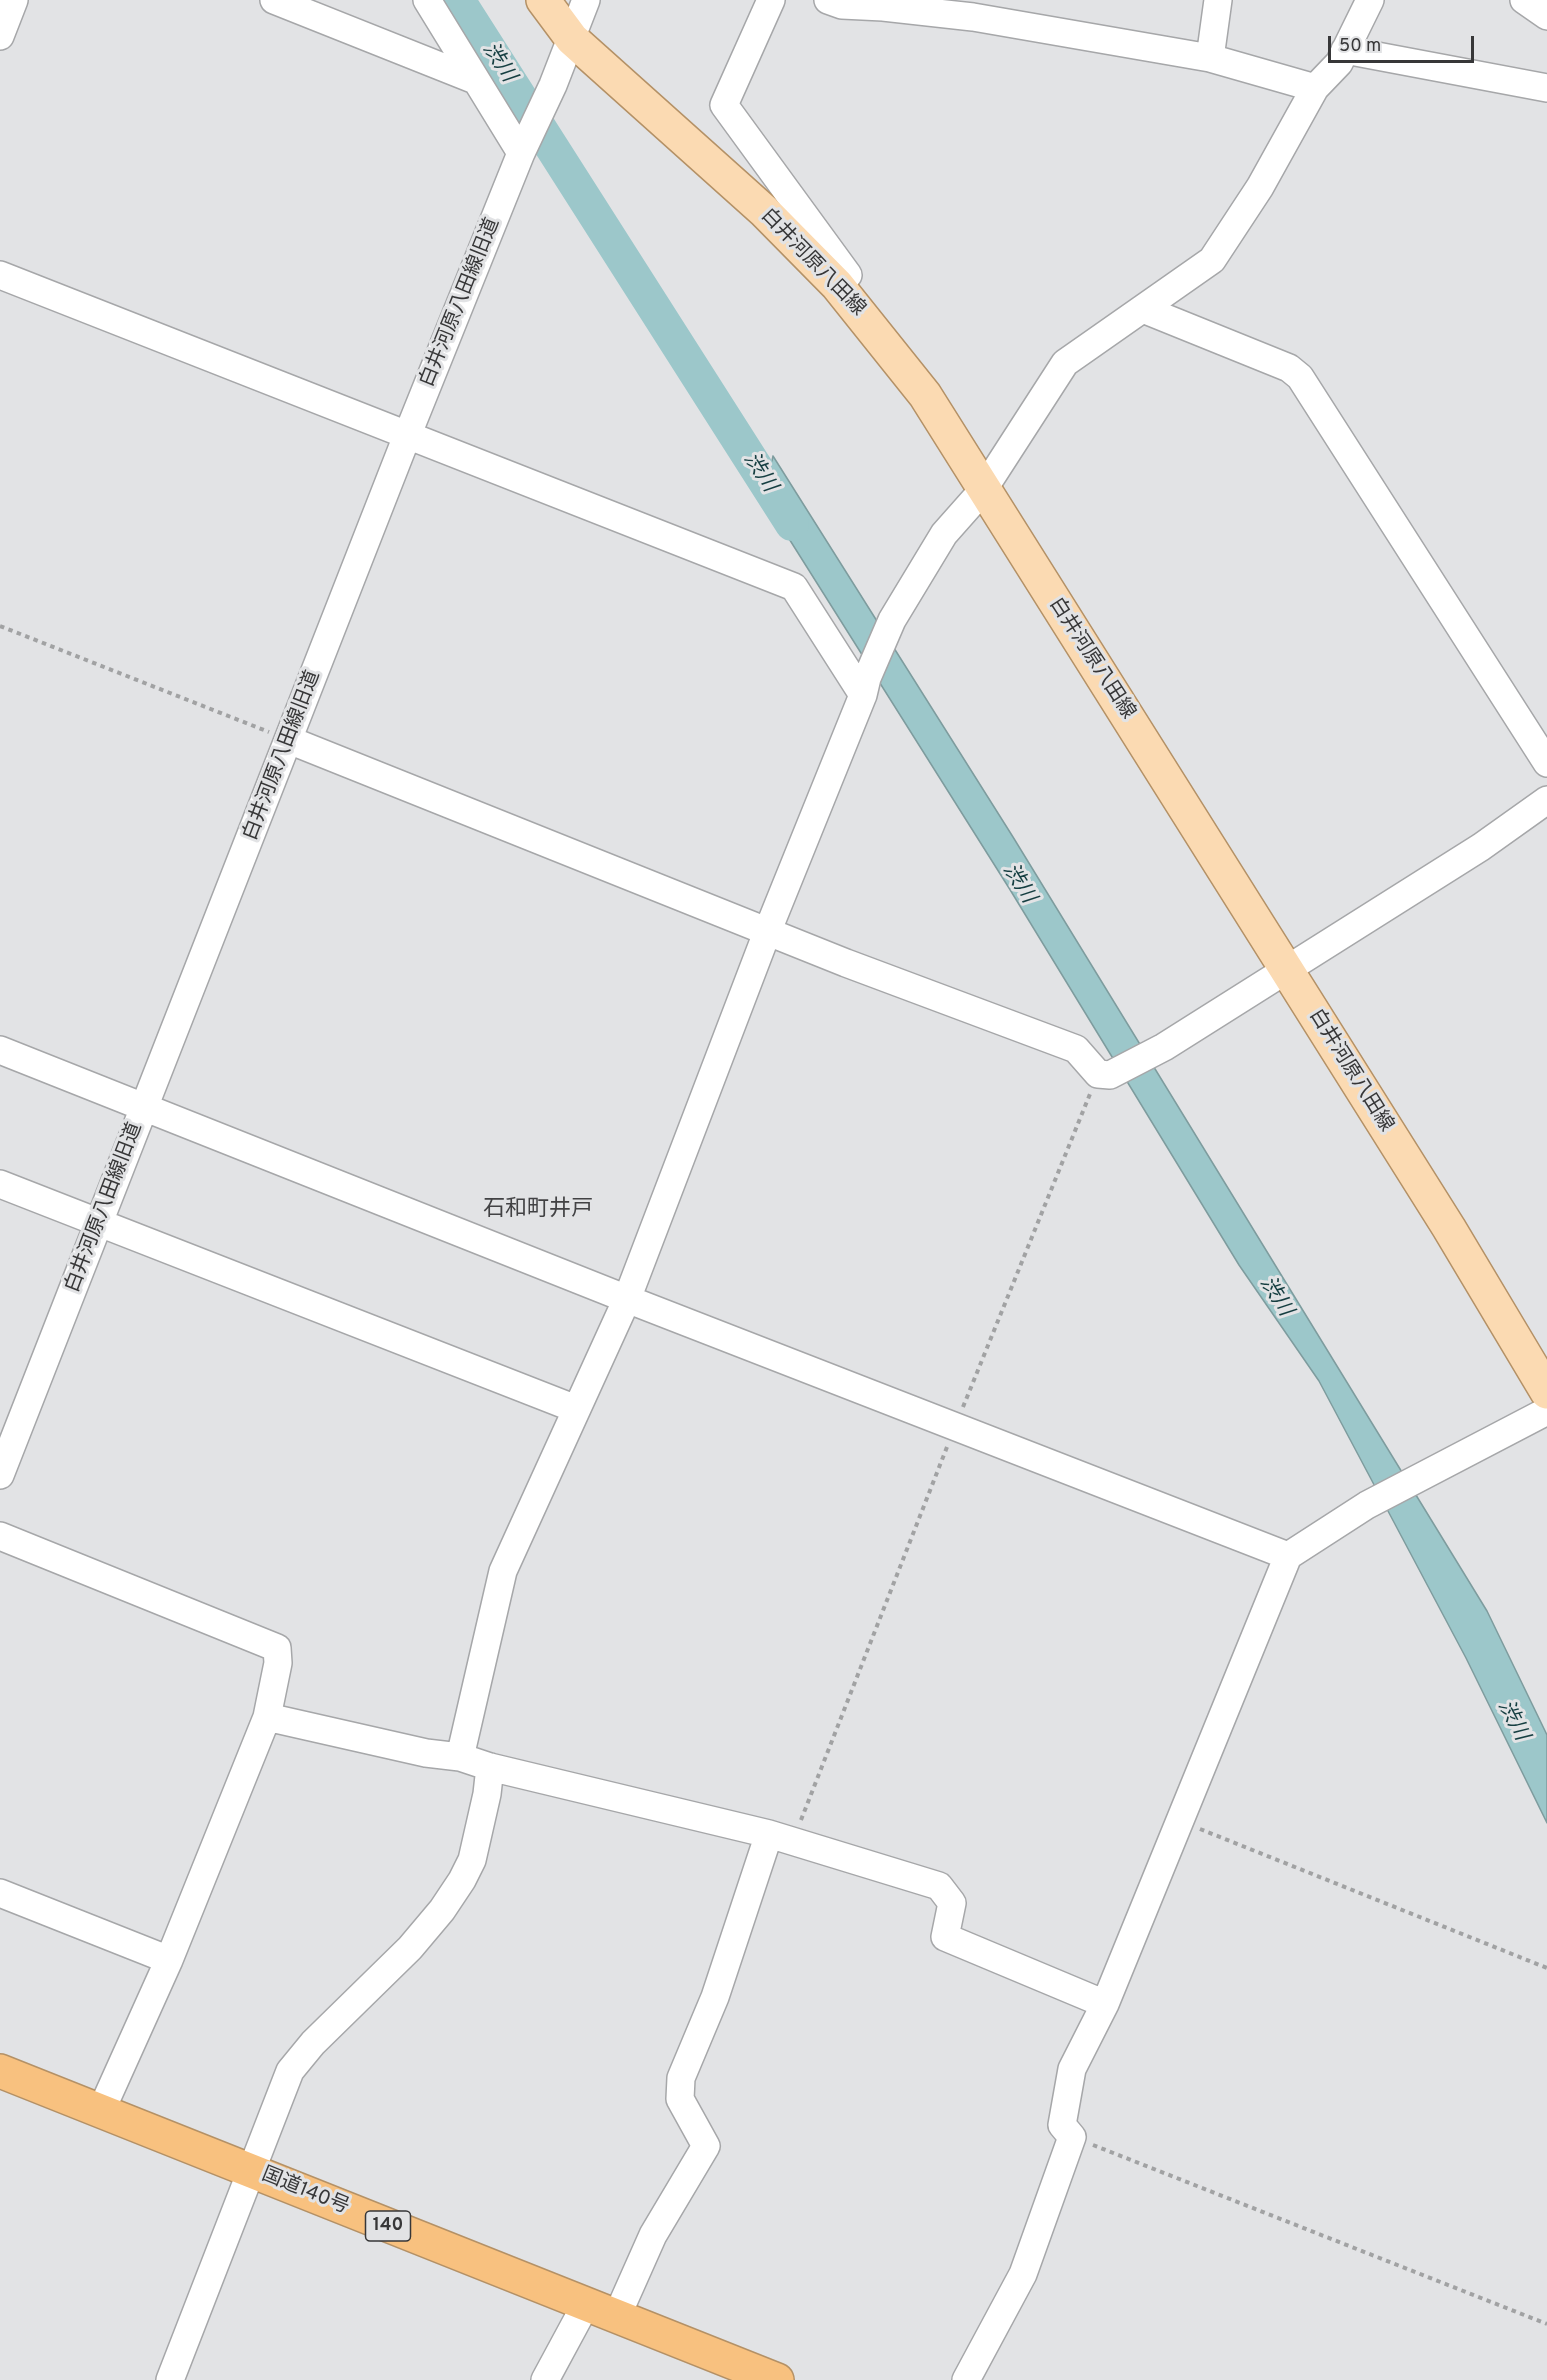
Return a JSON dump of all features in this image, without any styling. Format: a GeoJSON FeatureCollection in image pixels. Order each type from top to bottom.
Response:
{"type":"FeatureCollection","features":[{"type":"Feature","properties":{"kind":"highway","name":"国道140号"},"geometry":{"type":"LineString","coordinates":[[0,2071],[617,2316],[732,2372],[777,2380]]}},
{"type":"Feature","properties":{"kind":"main road","name":"白井河原八田線"},"geometry":{"type":"LineString","coordinates":[[543,0],[572,39],[764,211],[837,285],[925,395],[1449,1228],[1547,1392]]}},
{"type":"Feature","properties":{"kind":"street"},"geometry":{"type":"LineString","coordinates":[[0,36],[14,0]]}},
{"type":"Feature","properties":{"kind":"street"},"geometry":{"type":"LineString","coordinates":[[274,0],[475,80]]}},
{"type":"Feature","properties":{"kind":"street"},"geometry":{"type":"LineString","coordinates":[[427,0],[475,80],[524,148]]}},
{"type":"Feature","properties":{"kind":"street","name":"白井河原八田線旧道"},"geometry":{"type":"LineString","coordinates":[[0,1475],[407,435],[524,148],[572,39],[586,0]]}},
{"type":"Feature","properties":{"kind":"street"},"geometry":{"type":"LineString","coordinates":[[771,0],[723,105],[848,275],[837,285]]}},
{"type":"Feature","properties":{"kind":"street"},"geometry":{"type":"LineString","coordinates":[[828,0],[842,5],[973,17],[1210,58],[1315,88]]}},
{"type":"Feature","properties":{"kind":"street"},"geometry":{"type":"LineString","coordinates":[[1210,58],[1218,0]]}},
{"type":"Feature","properties":{"kind":"street"},"geometry":{"type":"LineString","coordinates":[[460,1757],[502,1571],[627,1299],[768,930],[892,620],[944,534],[983,490],[1065,363],[1212,260],[1260,187],[1315,88],[1339,63],[1370,0]]}},
{"type":"Feature","properties":{"kind":"street"},"geometry":{"type":"LineString","coordinates":[[1524,0],[1547,16]]}},
{"type":"Feature","properties":{"kind":"street"},"geometry":{"type":"LineString","coordinates":[[1345,50],[1547,88]]}},
{"type":"Feature","properties":{"kind":"street"},"geometry":{"type":"LineString","coordinates":[[0,275],[794,587],[865,687]]}},
{"type":"Feature","properties":{"kind":"street"},"geometry":{"type":"LineString","coordinates":[[1143,309],[1289,368],[1300,377],[1544,751]]}},
{"type":"Feature","properties":{"kind":"street"},"geometry":{"type":"LineString","coordinates":[[289,740],[846,963],[1076,1049],[1104,1074],[1164,1047],[1285,968],[1481,847],[1547,800]]}},
{"type":"Feature","properties":{"kind":"street"},"geometry":{"type":"LineString","coordinates":[[0,1050],[627,1299],[1288,1556]]}},
{"type":"Feature","properties":{"kind":"street"},"geometry":{"type":"LineString","coordinates":[[0,1184],[576,1409]]}},
{"type":"Feature","properties":{"kind":"street"},"geometry":{"type":"LineString","coordinates":[[966,2380],[1023,2274],[1072,2137],[1062,2125],[1064,2102],[1072,2069],[1105,2004],[1288,1556],[1366,1505],[1547,1411]]}},
{"type":"Feature","properties":{"kind":"street"},"geometry":{"type":"LineString","coordinates":[[0,1536],[276,1648],[278,1663],[267,1717],[169,1960],[100,2111]]}},
{"type":"Feature","properties":{"kind":"street"},"geometry":{"type":"LineString","coordinates":[[267,1717],[426,1753],[460,1757],[490,1767],[781,1837],[939,1886],[952,1903],[945,1938],[1105,2004]]}},
{"type":"Feature","properties":{"kind":"street"},"geometry":{"type":"LineString","coordinates":[[170,2380],[284,2085],[301,2056],[410,1948],[442,1910],[462,1880],[472,1860],[487,1794],[490,1767]]}},
{"type":"Feature","properties":{"kind":"street"},"geometry":{"type":"LineString","coordinates":[[617,2316],[653,2235],[706,2146],[680,2099],[681,2078],[781,1837]]}},
{"type":"Feature","properties":{"kind":"street"},"geometry":{"type":"LineString","coordinates":[[0,1893],[169,1960]]}},
{"type":"Feature","properties":{"kind":"street"},"geometry":{"type":"LineString","coordinates":[[544,2380],[586,2304]]}},
{"type":"Feature","properties":{"kind":"path"},"geometry":{"type":"LineString","coordinates":[[0,626],[289,740]]}},
{"type":"Feature","properties":{"kind":"path"},"geometry":{"type":"LineString","coordinates":[[781,1837],[1104,1074]]}},
{"type":"Feature","properties":{"kind":"path"},"geometry":{"type":"LineString","coordinates":[[1181,1821],[1547,1968]]}},
{"type":"Feature","properties":{"kind":"path"},"geometry":{"type":"LineString","coordinates":[[1072,2137],[1547,2324]]}},
{"type":"Feature","properties":{"kind":"water"},"geometry":{"type":"Polygon","coordinates":[[[773,456],[1013,837],[1487,1611],[1547,1735],[1547,1823],[1466,1658],[1319,1381],[1239,1265],[1009,888],[764,499],[773,456]]]}},
{"type":"Feature","properties":{"kind":"waterway","name":"渋川"},"geometry":{"type":"LineString","coordinates":[[458,0],[792,524]]}},
{"type":"Feature","properties":{"kind":"district","name":"石和町井戸"},"geometry":{"type":"Point","coordinates":[538,1211]}}]}
